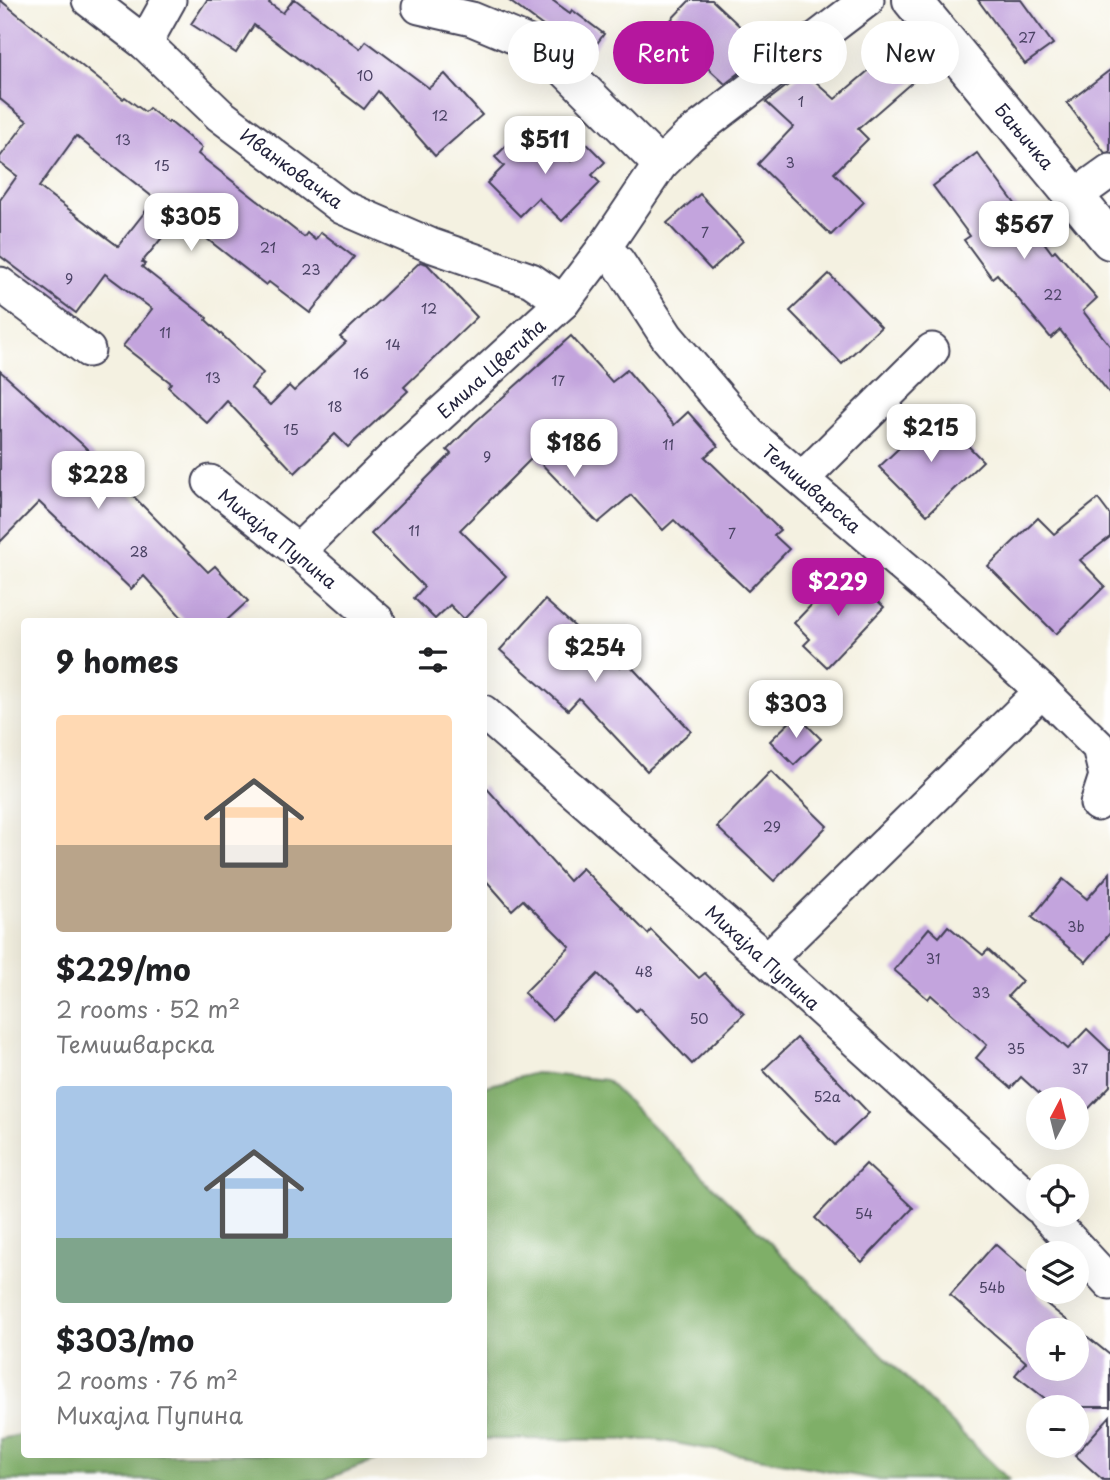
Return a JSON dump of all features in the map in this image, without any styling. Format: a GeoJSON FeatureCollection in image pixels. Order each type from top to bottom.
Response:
{"type":"FeatureCollection","features":[{"type":"Feature","properties":{"kind":"street","name":"Иванковачка"},"geometry":{"type":"LineString","coordinates":[[89,0],[145,43],[220,115],[342,207],[429,245],[531,280],[564,302]]}},
{"type":"Feature","properties":{"kind":"street"},"geometry":{"type":"LineString","coordinates":[[145,43],[169,0]]}},
{"type":"Feature","properties":{"kind":"street","name":"Емила Цветића"},"geometry":{"type":"LineString","coordinates":[[298,551],[398,453],[564,302],[660,165],[689,136],[867,0]]}},
{"type":"Feature","properties":{"kind":"street","name":"Бањичка"},"geometry":{"type":"LineString","coordinates":[[912,0],[1110,240]]}},
{"type":"Feature","properties":{"kind":"street"},"geometry":{"type":"LineString","coordinates":[[419,7],[472,19],[532,44],[563,68],[660,165]]}},
{"type":"Feature","properties":{"kind":"street"},"geometry":{"type":"LineString","coordinates":[[1075,196],[1110,171]]}},
{"type":"Feature","properties":{"kind":"street","name":"Темишварска"},"geometry":{"type":"LineString","coordinates":[[604,248],[618,262],[667,337],[749,434],[933,592],[1099,747],[1106,776],[1097,804]]}},
{"type":"Feature","properties":{"kind":"street"},"geometry":{"type":"LineString","coordinates":[[0,284],[88,350]]}},
{"type":"Feature","properties":{"kind":"street"},"geometry":{"type":"LineString","coordinates":[[802,479],[932,350]]}},
{"type":"Feature","properties":{"kind":"street","name":"Михајла Пупина"},"geometry":{"type":"LineString","coordinates":[[210,482],[298,551],[375,618]]}},
{"type":"Feature","properties":{"kind":"street"},"geometry":{"type":"LineString","coordinates":[[767,960],[1042,691]]}},
{"type":"Feature","properties":{"kind":"street","name":"Михајла Пупина"},"geometry":{"type":"LineString","coordinates":[[487,715],[767,960],[1026,1195]]}},
{"type":"Feature","properties":{"kind":"street"},"geometry":{"type":"LineString","coordinates":[[1058,1227],[1110,1283]]}},
{"type":"Feature","properties":{"kind":"green space"},"geometry":{"type":"Polygon","coordinates":[[[535,1073],[606,1080],[1009,1480],[880,1480],[658,1440],[487,1439],[487,1086],[535,1073]]]}},
{"type":"Feature","properties":{"kind":"green space"},"geometry":{"type":"Polygon","coordinates":[[[21,1435],[21,1458],[381,1458],[324,1480],[0,1480],[0,1439],[21,1435]]]}},
{"type":"Feature","properties":{"kind":"building"},"geometry":{"type":"Polygon","coordinates":[[[0,0],[123,99],[125,97],[145,112],[149,108],[168,123],[169,121],[202,148],[198,154],[304,237],[307,233],[315,240],[321,232],[354,257],[310,313],[269,282],[266,285],[179,217],[142,262],[145,264],[142,267],[207,318],[206,320],[263,373],[251,388],[270,405],[289,386],[294,391],[346,342],[340,337],[420,262],[427,264],[477,317],[404,387],[408,391],[348,447],[335,434],[295,473],[227,401],[207,423],[168,387],[171,383],[123,346],[152,309],[105,274],[76,313],[0,256],[0,200],[17,176],[0,163],[0,157],[27,121],[0,99],[0,0]],[[76,136],[39,187],[118,246],[155,199],[76,136]]]}},
{"type":"Feature","properties":{"kind":"building"},"geometry":{"type":"Polygon","coordinates":[[[207,0],[271,0],[269,3],[283,13],[293,0],[296,0],[360,49],[366,41],[429,88],[445,74],[482,115],[435,156],[378,91],[364,109],[254,25],[236,53],[191,24],[207,0]]]}},
{"type":"Feature","properties":{"kind":"building"},"geometry":{"type":"Polygon","coordinates":[[[508,0],[552,0],[587,21],[536,21],[508,0]]]}},
{"type":"Feature","properties":{"kind":"building"},"geometry":{"type":"Polygon","coordinates":[[[690,0],[712,0],[734,21],[728,21],[728,82],[725,84],[714,74],[714,21],[670,21],[690,0]]]}},
{"type":"Feature","properties":{"kind":"building"},"geometry":{"type":"Polygon","coordinates":[[[978,0],[1021,0],[1053,44],[1025,64],[978,0]]]}},
{"type":"Feature","properties":{"kind":"building"},"geometry":{"type":"Polygon","coordinates":[[[1110,70],[1110,152],[1105,153],[1067,103],[1110,70]]]}},
{"type":"Feature","properties":{"kind":"building"},"geometry":{"type":"Polygon","coordinates":[[[861,77],[861,84],[910,84],[858,129],[868,139],[834,173],[864,202],[831,235],[758,164],[793,127],[766,102],[789,84],[818,84],[835,99],[861,77]]]}},
{"type":"Feature","properties":{"kind":"building"},"geometry":{"type":"Polygon","coordinates":[[[540,130],[571,161],[587,144],[605,162],[592,175],[600,183],[562,221],[538,198],[520,216],[487,183],[504,166],[495,157],[514,138],[523,147],[540,130]]]}},
{"type":"Feature","properties":{"kind":"building"},"geometry":{"type":"Polygon","coordinates":[[[977,153],[1052,253],[1055,250],[1097,298],[1083,311],[1110,346],[1110,394],[1060,330],[1051,338],[997,274],[992,278],[964,240],[970,236],[933,186],[977,153]]]}},
{"type":"Feature","properties":{"kind":"building"},"geometry":{"type":"Polygon","coordinates":[[[700,194],[743,241],[711,270],[667,223],[700,194]]]}},
{"type":"Feature","properties":{"kind":"building"},"geometry":{"type":"Polygon","coordinates":[[[829,274],[881,327],[842,364],[790,311],[829,274]]]}},
{"type":"Feature","properties":{"kind":"building"},"geometry":{"type":"Polygon","coordinates":[[[571,336],[612,382],[627,370],[674,425],[688,412],[718,446],[705,457],[780,530],[774,535],[789,549],[748,591],[674,520],[663,530],[631,495],[598,523],[534,456],[460,530],[506,576],[465,618],[450,605],[434,618],[414,598],[424,587],[371,534],[451,454],[447,450],[571,336]]]}},
{"type":"Feature","properties":{"kind":"building"},"geometry":{"type":"Polygon","coordinates":[[[0,371],[83,445],[208,572],[215,566],[248,601],[229,618],[182,618],[144,576],[131,589],[39,502],[0,542],[0,371]]]}},
{"type":"Feature","properties":{"kind":"building"},"geometry":{"type":"Polygon","coordinates":[[[936,413],[983,461],[927,515],[879,467],[936,413]]]}},
{"type":"Feature","properties":{"kind":"building"},"geometry":{"type":"Polygon","coordinates":[[[1098,499],[1110,515],[1110,537],[1080,560],[1105,586],[1056,634],[988,566],[1038,518],[1054,534],[1098,499]]]}},
{"type":"Feature","properties":{"kind":"building"},"geometry":{"type":"Polygon","coordinates":[[[845,570],[884,607],[827,667],[804,645],[810,639],[794,623],[845,570]]]}},
{"type":"Feature","properties":{"kind":"building"},"geometry":{"type":"Polygon","coordinates":[[[545,600],[620,667],[626,661],[691,731],[647,771],[579,698],[568,710],[500,650],[545,600]]]}},
{"type":"Feature","properties":{"kind":"building"},"geometry":{"type":"Polygon","coordinates":[[[797,715],[821,739],[794,765],[770,741],[797,715]]]}},
{"type":"Feature","properties":{"kind":"building"},"geometry":{"type":"Polygon","coordinates":[[[771,771],[827,826],[774,881],[717,827],[771,771]]]}},
{"type":"Feature","properties":{"kind":"building"},"geometry":{"type":"Polygon","coordinates":[[[487,789],[569,881],[582,868],[648,934],[651,930],[699,978],[705,973],[744,1014],[692,1064],[639,1008],[636,1011],[598,974],[552,1020],[524,993],[570,947],[523,900],[512,910],[487,882],[487,789]]]}},
{"type":"Feature","properties":{"kind":"building"},"geometry":{"type":"Polygon","coordinates":[[[1110,873],[1110,933],[1086,962],[1032,917],[1063,879],[1087,899],[1110,873]]]}},
{"type":"Feature","properties":{"kind":"building"},"geometry":{"type":"Polygon","coordinates":[[[948,926],[983,955],[988,950],[1022,981],[1008,996],[1068,1049],[1087,1029],[1110,1051],[1110,1086],[1089,1108],[1089,1087],[1032,1087],[1021,1077],[1011,1088],[976,1058],[987,1045],[931,995],[928,999],[894,970],[929,928],[939,937],[948,926]]]}},
{"type":"Feature","properties":{"kind":"building"},"geometry":{"type":"Polygon","coordinates":[[[797,1038],[869,1113],[835,1145],[763,1070],[797,1038]]]}},
{"type":"Feature","properties":{"kind":"building"},"geometry":{"type":"Polygon","coordinates":[[[866,1164],[913,1208],[862,1262],[815,1218],[866,1164]]]}},
{"type":"Feature","properties":{"kind":"building"},"geometry":{"type":"Polygon","coordinates":[[[995,1244],[1026,1271],[1026,1304],[1047,1304],[1064,1318],[1026,1318],[1026,1362],[950,1295],[995,1244]]]}},
{"type":"Feature","properties":{"kind":"building"},"geometry":{"type":"Polygon","coordinates":[[[1089,1338],[1110,1355],[1110,1407],[1089,1407],[1089,1395],[1041,1395],[1015,1375],[1026,1362],[1026,1381],[1089,1381],[1089,1338]]]}},
{"type":"Feature","properties":{"kind":"building"},"geometry":{"type":"Polygon","coordinates":[[[1110,1416],[1110,1480],[1103,1480],[1078,1458],[1089,1458],[1089,1439],[1110,1416]]]}}]}
